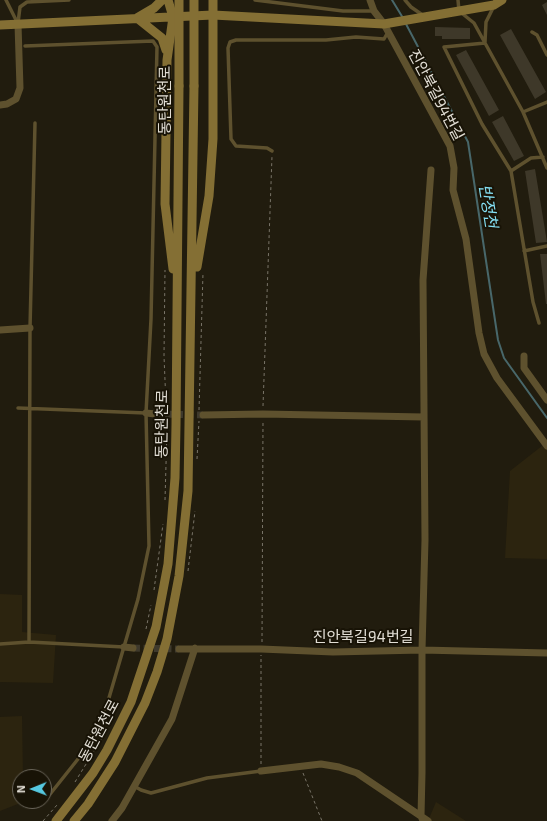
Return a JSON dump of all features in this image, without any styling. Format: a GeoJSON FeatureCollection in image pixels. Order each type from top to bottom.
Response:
{"type":"FeatureCollection","features":[{"type":"Feature","properties":{"kind":"main road"},"geometry":{"type":"LineString","coordinates":[[137,18],[154,8],[162,0]]}},
{"type":"Feature","properties":{"kind":"main road"},"geometry":{"type":"LineString","coordinates":[[167,60],[173,16],[168,0]]}},
{"type":"Feature","properties":{"kind":"main road","name":"동탄원천로"},"geometry":{"type":"LineString","coordinates":[[56,821],[93,773],[117,730],[138,685],[156,627],[168,564],[172,533],[175,470],[178,302],[179,0]]}},
{"type":"Feature","properties":{"kind":"main road","name":"동탄원천로"},"geometry":{"type":"LineString","coordinates":[[74,821],[102,784],[131,734],[157,672],[167,639],[179,576],[188,492],[192,302],[194,0]]}},
{"type":"Feature","properties":{"kind":"main road"},"geometry":{"type":"LineString","coordinates":[[192,302],[209,196],[213,139],[213,0]]}},
{"type":"Feature","properties":{"kind":"main road"},"geometry":{"type":"LineString","coordinates":[[0,25],[213,15],[387,31],[423,17],[498,2]]}},
{"type":"Feature","properties":{"kind":"main road"},"geometry":{"type":"LineString","coordinates":[[137,18],[162,38],[166,47],[165,204],[178,302]]}},
{"type":"Feature","properties":{"kind":"street","name":"진안북길94번길"},"geometry":{"type":"LineString","coordinates":[[370,0],[374,11],[387,31],[450,146],[454,168],[453,190],[466,239],[479,333],[484,354],[497,378],[547,446]]}},
{"type":"Feature","properties":{"kind":"street"},"geometry":{"type":"LineString","coordinates":[[0,104],[7,104],[16,99],[20,88],[22,46],[18,24]]}},
{"type":"Feature","properties":{"kind":"street"},"geometry":{"type":"LineString","coordinates":[[422,819],[422,650],[425,540],[422,280],[431,170]]}},
{"type":"Feature","properties":{"kind":"street"},"geometry":{"type":"LineString","coordinates":[[0,330],[30,328]]}},
{"type":"Feature","properties":{"kind":"street"},"geometry":{"type":"LineString","coordinates":[[524,356],[524,368],[547,400]]}},
{"type":"Feature","properties":{"kind":"street"},"geometry":{"type":"LineString","coordinates":[[146,413],[155,414]]}},
{"type":"Feature","properties":{"kind":"street"},"geometry":{"type":"LineString","coordinates":[[203,415],[263,414],[424,416]]}},
{"type":"Feature","properties":{"kind":"street"},"geometry":{"type":"LineString","coordinates":[[124,648],[133,648]]}},
{"type":"Feature","properties":{"kind":"street"},"geometry":{"type":"LineString","coordinates":[[112,821],[134,786],[172,719],[195,648]]}},
{"type":"Feature","properties":{"kind":"street","name":"진안북길94번길"},"geometry":{"type":"LineString","coordinates":[[179,649],[262,649],[333,652],[422,650],[547,653]]}},
{"type":"Feature","properties":{"kind":"street"},"geometry":{"type":"LineString","coordinates":[[261,771],[300,765],[321,764],[339,767],[357,773],[422,819],[428,821]]}},
{"type":"Feature","properties":{"kind":"lane"},"geometry":{"type":"LineString","coordinates":[[6,0],[18,24]]}},
{"type":"Feature","properties":{"kind":"lane"},"geometry":{"type":"LineString","coordinates":[[18,24],[20,7],[27,2],[68,0]]}},
{"type":"Feature","properties":{"kind":"lane"},"geometry":{"type":"LineString","coordinates":[[255,0],[343,11],[374,11]]}},
{"type":"Feature","properties":{"kind":"lane"},"geometry":{"type":"LineString","coordinates":[[405,0],[411,8],[423,17]]}},
{"type":"Feature","properties":{"kind":"lane"},"geometry":{"type":"LineString","coordinates":[[458,0],[459,10],[474,23],[523,112],[547,168]]}},
{"type":"Feature","properties":{"kind":"lane"},"geometry":{"type":"LineString","coordinates":[[485,43],[486,22],[498,2]]}},
{"type":"Feature","properties":{"kind":"lane"},"geometry":{"type":"LineString","coordinates":[[272,151],[267,148],[236,146],[231,139],[228,48],[230,42],[236,40],[326,40],[356,37],[387,31]]}},
{"type":"Feature","properties":{"kind":"lane"},"geometry":{"type":"LineString","coordinates":[[532,32],[537,35],[547,54]]}},
{"type":"Feature","properties":{"kind":"lane"},"geometry":{"type":"LineString","coordinates":[[22,46],[153,41],[157,47],[154,120],[151,318],[146,413],[149,546],[138,599],[106,708],[82,754],[52,792]]}},
{"type":"Feature","properties":{"kind":"lane"},"geometry":{"type":"LineString","coordinates":[[485,43],[444,47],[482,124],[511,171],[533,302],[539,323]]}},
{"type":"Feature","properties":{"kind":"lane"},"geometry":{"type":"LineString","coordinates":[[523,112],[547,102]]}},
{"type":"Feature","properties":{"kind":"lane"},"geometry":{"type":"LineString","coordinates":[[29,642],[31,408],[30,328],[35,124]]}},
{"type":"Feature","properties":{"kind":"lane"},"geometry":{"type":"LineString","coordinates":[[511,171],[531,158],[543,157]]}},
{"type":"Feature","properties":{"kind":"lane"},"geometry":{"type":"LineString","coordinates":[[524,251],[547,246]]}},
{"type":"Feature","properties":{"kind":"lane"},"geometry":{"type":"LineString","coordinates":[[18,408],[146,413]]}},
{"type":"Feature","properties":{"kind":"lane"},"geometry":{"type":"LineString","coordinates":[[0,644],[29,642],[124,648]]}},
{"type":"Feature","properties":{"kind":"lane"},"geometry":{"type":"LineString","coordinates":[[134,786],[151,793],[207,778],[261,771]]}},
{"type":"Feature","properties":{"kind":"path"},"geometry":{"type":"LineString","coordinates":[[261,771],[263,414],[272,151]]}},
{"type":"Feature","properties":{"kind":"path"},"geometry":{"type":"LineString","coordinates":[[300,765],[322,821]]}},
{"type":"Feature","properties":{"kind":"shaded area"},"geometry":{"type":"Polygon","coordinates":[[[547,442],[547,559],[505,558],[510,471],[547,442]]]}},
{"type":"Feature","properties":{"kind":"shaded area"},"geometry":{"type":"Polygon","coordinates":[[[0,594],[22,595],[22,632],[56,635],[53,683],[0,682],[0,594]]]}},
{"type":"Feature","properties":{"kind":"shaded area"},"geometry":{"type":"Polygon","coordinates":[[[22,716],[23,769],[12,769],[12,806],[0,811],[0,717],[22,716]]]}},
{"type":"Feature","properties":{"kind":"shaded area"},"geometry":{"type":"Polygon","coordinates":[[[436,802],[466,821],[428,821],[436,802]]]}},
{"type":"Feature","properties":{"kind":"building"},"geometry":{"type":"Polygon","coordinates":[[[547,2],[547,15],[542,5],[547,2]]]}},
{"type":"Feature","properties":{"kind":"building"},"geometry":{"type":"Polygon","coordinates":[[[435,27],[470,28],[470,39],[442,39],[442,36],[435,36],[435,27]]]}},
{"type":"Feature","properties":{"kind":"building"},"geometry":{"type":"Polygon","coordinates":[[[511,29],[546,92],[535,99],[500,35],[511,29]]]}},
{"type":"Feature","properties":{"kind":"building"},"geometry":{"type":"Polygon","coordinates":[[[466,50],[499,110],[489,116],[456,55],[466,50]]]}},
{"type":"Feature","properties":{"kind":"building"},"geometry":{"type":"Polygon","coordinates":[[[503,116],[524,156],[514,161],[492,122],[503,116]]]}},
{"type":"Feature","properties":{"kind":"building"},"geometry":{"type":"Polygon","coordinates":[[[535,169],[547,242],[536,243],[525,171],[535,169]]]}},
{"type":"Feature","properties":{"kind":"building"},"geometry":{"type":"Polygon","coordinates":[[[540,254],[547,254],[547,304],[546,304],[540,254]]]}},
{"type":"Feature","properties":{"kind":"waterway","name":"반정천"},"geometry":{"type":"LineString","coordinates":[[392,0],[403,18]]}},
{"type":"Feature","properties":{"kind":"waterway","name":"반정천"},"geometry":{"type":"LineString","coordinates":[[406,24],[468,142],[498,340],[504,358],[547,418]]}},
{"type":"Feature","properties":{"kind":"tunnel"},"geometry":{"type":"LineString","coordinates":[[155,414],[203,415]]}},
{"type":"Feature","properties":{"kind":"tunnel"},"geometry":{"type":"LineString","coordinates":[[133,648],[179,649]]}}]}
